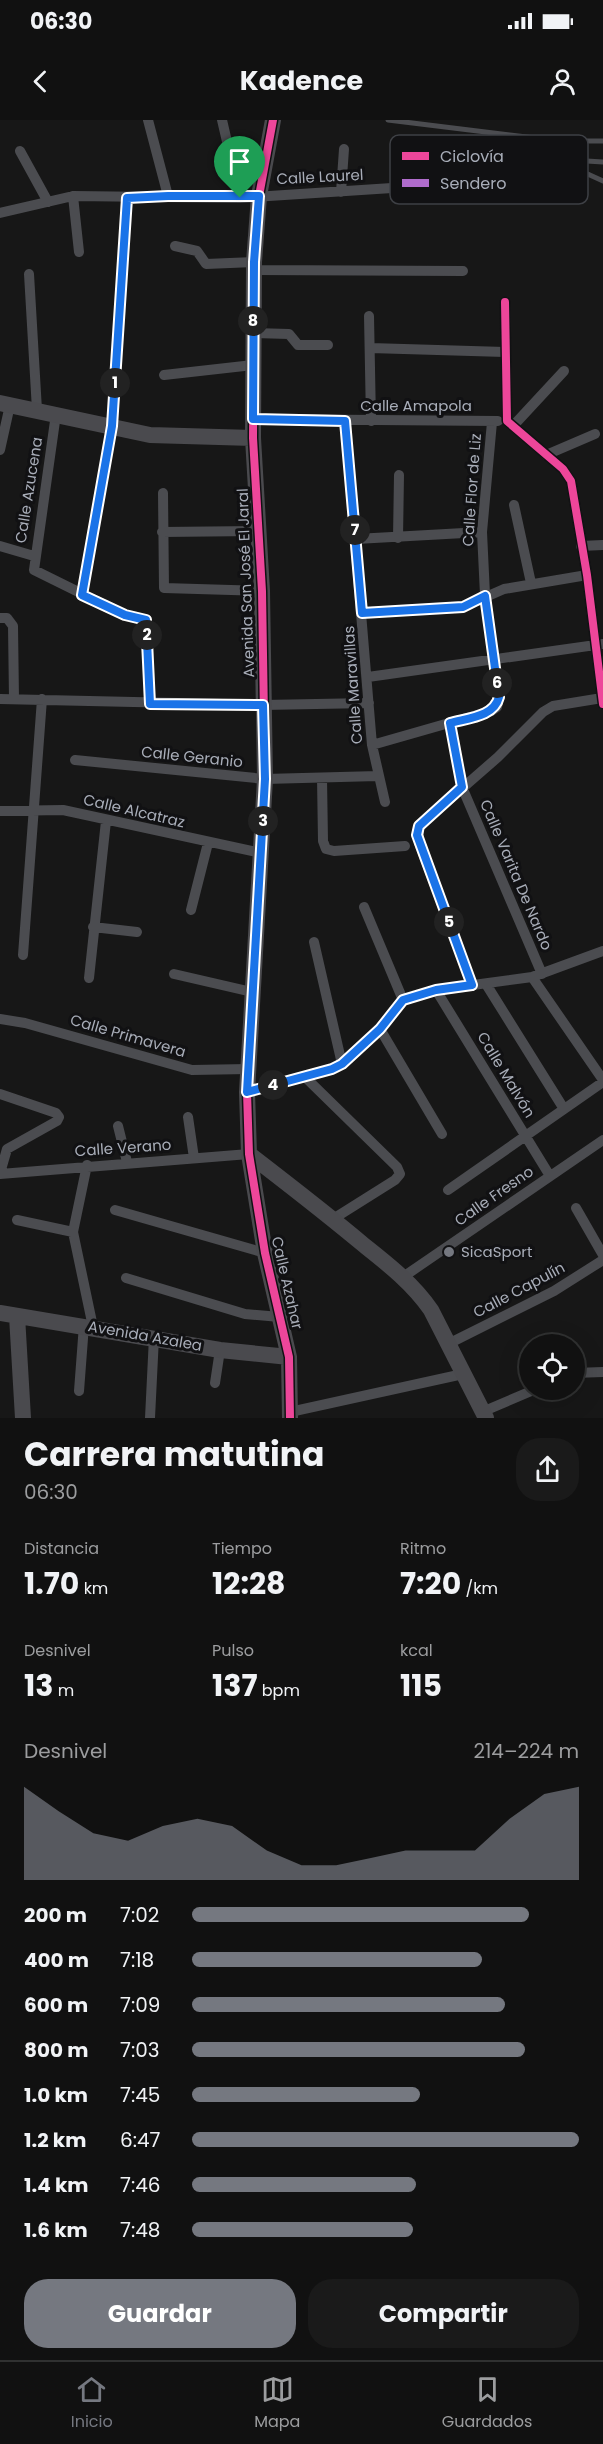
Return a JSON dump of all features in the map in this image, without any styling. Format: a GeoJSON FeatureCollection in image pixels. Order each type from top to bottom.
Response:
{"type":"FeatureCollection","features":[{"type":"Feature","properties":{"kind":"street"},"geometry":{"type":"LineString","coordinates":[[148,120],[168,196]]}},
{"type":"Feature","properties":{"kind":"street"},"geometry":{"type":"LineString","coordinates":[[222,120],[240,198]]}},
{"type":"Feature","properties":{"kind":"street","name":"Avenida San José El Jaral"},"geometry":{"type":"LineString","coordinates":[[249,1155],[247,1092],[265,779],[262,591],[253,419],[254,266],[259,196],[273,120]]}},
{"type":"Feature","properties":{"kind":"street"},"geometry":{"type":"LineString","coordinates":[[341,192],[344,149]]}},
{"type":"Feature","properties":{"kind":"street"},"geometry":{"type":"LineString","coordinates":[[20,151],[48,202]]}},
{"type":"Feature","properties":{"kind":"street","name":"Calle Laurel"},"geometry":{"type":"LineString","coordinates":[[0,213],[73,196],[240,198],[390,188]]}},
{"type":"Feature","properties":{"kind":"street"},"geometry":{"type":"LineString","coordinates":[[73,196],[79,252]]}},
{"type":"Feature","properties":{"kind":"street"},"geometry":{"type":"LineString","coordinates":[[127,198],[112,426],[82,595],[125,615],[146,620],[150,704]]}},
{"type":"Feature","properties":{"kind":"street"},"geometry":{"type":"LineString","coordinates":[[175,246],[197,251],[206,264],[463,271]]}},
{"type":"Feature","properties":{"kind":"street"},"geometry":{"type":"LineString","coordinates":[[29,274],[37,410]]}},
{"type":"Feature","properties":{"kind":"street"},"geometry":{"type":"LineString","coordinates":[[472,985],[417,835],[419,826],[498,757],[543,712],[553,706],[602,701],[600,645],[571,481],[563,469],[510,423],[504,352],[505,302]]}},
{"type":"Feature","properties":{"kind":"street"},"geometry":{"type":"LineString","coordinates":[[369,316],[371,422]]}},
{"type":"Feature","properties":{"kind":"street"},"geometry":{"type":"LineString","coordinates":[[253,333],[290,334],[298,345],[328,345]]}},
{"type":"Feature","properties":{"kind":"street"},"geometry":{"type":"LineString","coordinates":[[370,348],[504,352]]}},
{"type":"Feature","properties":{"kind":"street"},"geometry":{"type":"LineString","coordinates":[[164,375],[253,365]]}},
{"type":"Feature","properties":{"kind":"street"},"geometry":{"type":"LineString","coordinates":[[510,423],[564,371]]}},
{"type":"Feature","properties":{"kind":"street"},"geometry":{"type":"LineString","coordinates":[[0,450],[5,404],[150,435],[254,438]]}},
{"type":"Feature","properties":{"kind":"street","name":"Calle Azucena"},"geometry":{"type":"LineString","coordinates":[[56,414],[34,556],[34,570],[82,595]]}},
{"type":"Feature","properties":{"kind":"street","name":"Calle Amapola"},"geometry":{"type":"LineString","coordinates":[[253,419],[510,423]]}},
{"type":"Feature","properties":{"kind":"street","name":"Calle Maravillas"},"geometry":{"type":"LineString","coordinates":[[345,421],[372,745],[385,802]]}},
{"type":"Feature","properties":{"kind":"street","name":"Calle Flor de Liz"},"geometry":{"type":"LineString","coordinates":[[450,723],[491,711],[496,706],[499,697],[485,596],[482,532],[492,422]]}},
{"type":"Feature","properties":{"kind":"street"},"geometry":{"type":"LineString","coordinates":[[546,455],[595,434]]}},
{"type":"Feature","properties":{"kind":"street"},"geometry":{"type":"LineString","coordinates":[[398,538],[399,475]]}},
{"type":"Feature","properties":{"kind":"street"},"geometry":{"type":"LineString","coordinates":[[163,493],[164,588],[262,591]]}},
{"type":"Feature","properties":{"kind":"street"},"geometry":{"type":"LineString","coordinates":[[514,505],[531,583]]}},
{"type":"Feature","properties":{"kind":"street"},"geometry":{"type":"LineString","coordinates":[[162,532],[258,531]]}},
{"type":"Feature","properties":{"kind":"street"},"geometry":{"type":"LineString","coordinates":[[356,539],[482,532]]}},
{"type":"Feature","properties":{"kind":"street"},"geometry":{"type":"LineString","coordinates":[[581,546],[603,545]]}},
{"type":"Feature","properties":{"kind":"street"},"geometry":{"type":"LineString","coordinates":[[0,546],[34,556]]}},
{"type":"Feature","properties":{"kind":"street"},"geometry":{"type":"LineString","coordinates":[[362,613],[463,607],[485,596],[531,583],[587,575]]}},
{"type":"Feature","properties":{"kind":"street"},"geometry":{"type":"LineString","coordinates":[[0,618],[12,621],[14,699]]}},
{"type":"Feature","properties":{"kind":"street"},"geometry":{"type":"LineString","coordinates":[[368,677],[600,645]]}},
{"type":"Feature","properties":{"kind":"street"},"geometry":{"type":"LineString","coordinates":[[0,699],[150,704],[369,703]]}},
{"type":"Feature","properties":{"kind":"street"},"geometry":{"type":"LineString","coordinates":[[23,955],[42,699]]}},
{"type":"Feature","properties":{"kind":"street"},"geometry":{"type":"LineString","coordinates":[[372,745],[450,723]]}},
{"type":"Feature","properties":{"kind":"street","name":"Calle Varita De Nardo"},"geometry":{"type":"LineString","coordinates":[[450,723],[462,787],[537,976]]}},
{"type":"Feature","properties":{"kind":"street","name":"Calle Geranio"},"geometry":{"type":"LineString","coordinates":[[75,760],[265,779],[378,776]]}},
{"type":"Feature","properties":{"kind":"street"},"geometry":{"type":"LineString","coordinates":[[322,778],[322,841],[326,849],[334,851],[405,846]]}},
{"type":"Feature","properties":{"kind":"street","name":"Calle Alcatraz"},"geometry":{"type":"LineString","coordinates":[[0,811],[63,810],[261,853]]}},
{"type":"Feature","properties":{"kind":"street"},"geometry":{"type":"LineString","coordinates":[[89,978],[106,821]]}},
{"type":"Feature","properties":{"kind":"street"},"geometry":{"type":"LineString","coordinates":[[191,910],[208,843]]}},
{"type":"Feature","properties":{"kind":"street"},"geometry":{"type":"LineString","coordinates":[[363,907],[403,1000]]}},
{"type":"Feature","properties":{"kind":"street"},"geometry":{"type":"LineString","coordinates":[[93,927],[137,932]]}},
{"type":"Feature","properties":{"kind":"street"},"geometry":{"type":"LineString","coordinates":[[314,942],[342,1064]]}},
{"type":"Feature","properties":{"kind":"street"},"geometry":{"type":"LineString","coordinates":[[247,1092],[305,1077],[342,1064],[380,1029],[403,1000],[436,990],[537,976],[603,951]]}},
{"type":"Feature","properties":{"kind":"street"},"geometry":{"type":"LineString","coordinates":[[174,974],[252,992]]}},
{"type":"Feature","properties":{"kind":"street"},"geometry":{"type":"LineString","coordinates":[[448,1190],[603,1081],[537,976]]}},
{"type":"Feature","properties":{"kind":"street"},"geometry":{"type":"LineString","coordinates":[[486,984],[564,1109]]}},
{"type":"Feature","properties":{"kind":"street","name":"Calle Malvón"},"geometry":{"type":"LineString","coordinates":[[436,990],[550,1176]]}},
{"type":"Feature","properties":{"kind":"street","name":"Calle Primavera"},"geometry":{"type":"LineString","coordinates":[[0,1019],[25,1023],[192,1070],[248,1069]]}},
{"type":"Feature","properties":{"kind":"street"},"geometry":{"type":"LineString","coordinates":[[380,1029],[442,1134]]}},
{"type":"Feature","properties":{"kind":"street"},"geometry":{"type":"LineString","coordinates":[[305,1077],[397,1167],[400,1174],[395,1180],[333,1219]]}},
{"type":"Feature","properties":{"kind":"street"},"geometry":{"type":"LineString","coordinates":[[0,1094],[56,1113],[59,1117],[57,1121],[3,1148],[0,1174]]}},
{"type":"Feature","properties":{"kind":"street"},"geometry":{"type":"LineString","coordinates":[[188,1117],[194,1158]]}},
{"type":"Feature","properties":{"kind":"street"},"geometry":{"type":"LineString","coordinates":[[118,1126],[128,1162]]}},
{"type":"Feature","properties":{"kind":"street","name":"Calle Fresno"},"geometry":{"type":"LineString","coordinates":[[403,1277],[603,1140]]}},
{"type":"Feature","properties":{"kind":"street"},"geometry":{"type":"LineString","coordinates":[[249,1155],[333,1219],[403,1277],[431,1310],[484,1415],[519,1398]]}},
{"type":"Feature","properties":{"kind":"street","name":"Calle Verano"},"geometry":{"type":"LineString","coordinates":[[0,1174],[87,1165],[249,1155]]}},
{"type":"Feature","properties":{"kind":"street","name":"Calle Azahar"},"geometry":{"type":"LineString","coordinates":[[249,1155],[265,1253],[289,1357],[290,1415]]}},
{"type":"Feature","properties":{"kind":"street"},"geometry":{"type":"LineString","coordinates":[[79,1391],[89,1326],[73,1232],[87,1165]]}},
{"type":"Feature","properties":{"kind":"street"},"geometry":{"type":"LineString","coordinates":[[576,1208],[603,1255]]}},
{"type":"Feature","properties":{"kind":"street"},"geometry":{"type":"LineString","coordinates":[[115,1210],[265,1253]]}},
{"type":"Feature","properties":{"kind":"street"},"geometry":{"type":"LineString","coordinates":[[17,1220],[73,1232]]}},
{"type":"Feature","properties":{"kind":"street","name":"Calle Capulín"},"geometry":{"type":"LineString","coordinates":[[448,1344],[554,1291],[603,1260]]}},
{"type":"Feature","properties":{"kind":"street"},"geometry":{"type":"LineString","coordinates":[[126,1278],[245,1314],[280,1317]]}},
{"type":"Feature","properties":{"kind":"street","name":"Avenida Azalea"},"geometry":{"type":"LineString","coordinates":[[0,1313],[89,1326],[219,1350],[289,1357]]}},
{"type":"Feature","properties":{"kind":"street"},"geometry":{"type":"LineString","coordinates":[[17,1316],[23,1418]]}},
{"type":"Feature","properties":{"kind":"street"},"geometry":{"type":"LineString","coordinates":[[150,1418],[154,1337]]}},
{"type":"Feature","properties":{"kind":"street"},"geometry":{"type":"LineString","coordinates":[[216,1383],[219,1350]]}},
{"type":"Feature","properties":{"kind":"street"},"geometry":{"type":"LineString","coordinates":[[585,1373],[603,1372]]}},
{"type":"Feature","properties":{"kind":"street"},"geometry":{"type":"LineString","coordinates":[[290,1415],[462,1374]]}},
{"type":"Feature","properties":{"kind":"lane"},"geometry":{"type":"LineString","coordinates":[[388,120],[513,135]]}},
{"type":"Feature","properties":{"kind":"lane"},"geometry":{"type":"LineString","coordinates":[[588,161],[603,162]]}},
{"type":"Feature","properties":{"kind":"lane"},"geometry":{"type":"LineString","coordinates":[[588,174],[603,181]]}},
{"type":"Feature","properties":{"kind":"marked path"},"geometry":{"type":"LineString","coordinates":[[450,723],[462,787]]}},
{"type":"Feature","properties":{"kind":"cycle path"},"geometry":{"type":"LineString","coordinates":[[273,120],[259,196],[254,262],[253,438],[262,591],[265,779],[247,1092],[249,1154],[265,1253],[289,1357],[290,1418]]}},
{"type":"Feature","properties":{"kind":"cycle path"},"geometry":{"type":"LineString","coordinates":[[505,302],[507,421],[563,469],[571,481],[587,575],[603,704]]}},
{"type":"Feature","properties":{"kind":"place","name":"SicaSport"},"geometry":{"type":"Point","coordinates":[449,1252]}},
{"type":"Feature","properties":{"kind":"route"},"geometry":{"type":"LineString","coordinates":[[168,196],[240,198],[259,196],[254,262],[253,419],[345,421],[362,613],[463,607],[485,596],[499,697],[496,706],[491,711],[450,723],[462,787],[419,826],[417,835],[472,985],[436,990],[403,1000],[380,1029],[342,1064],[305,1077],[247,1092],[265,779],[263,705],[150,704],[146,620],[125,615],[82,595],[112,426],[127,198],[168,196]]}}]}
